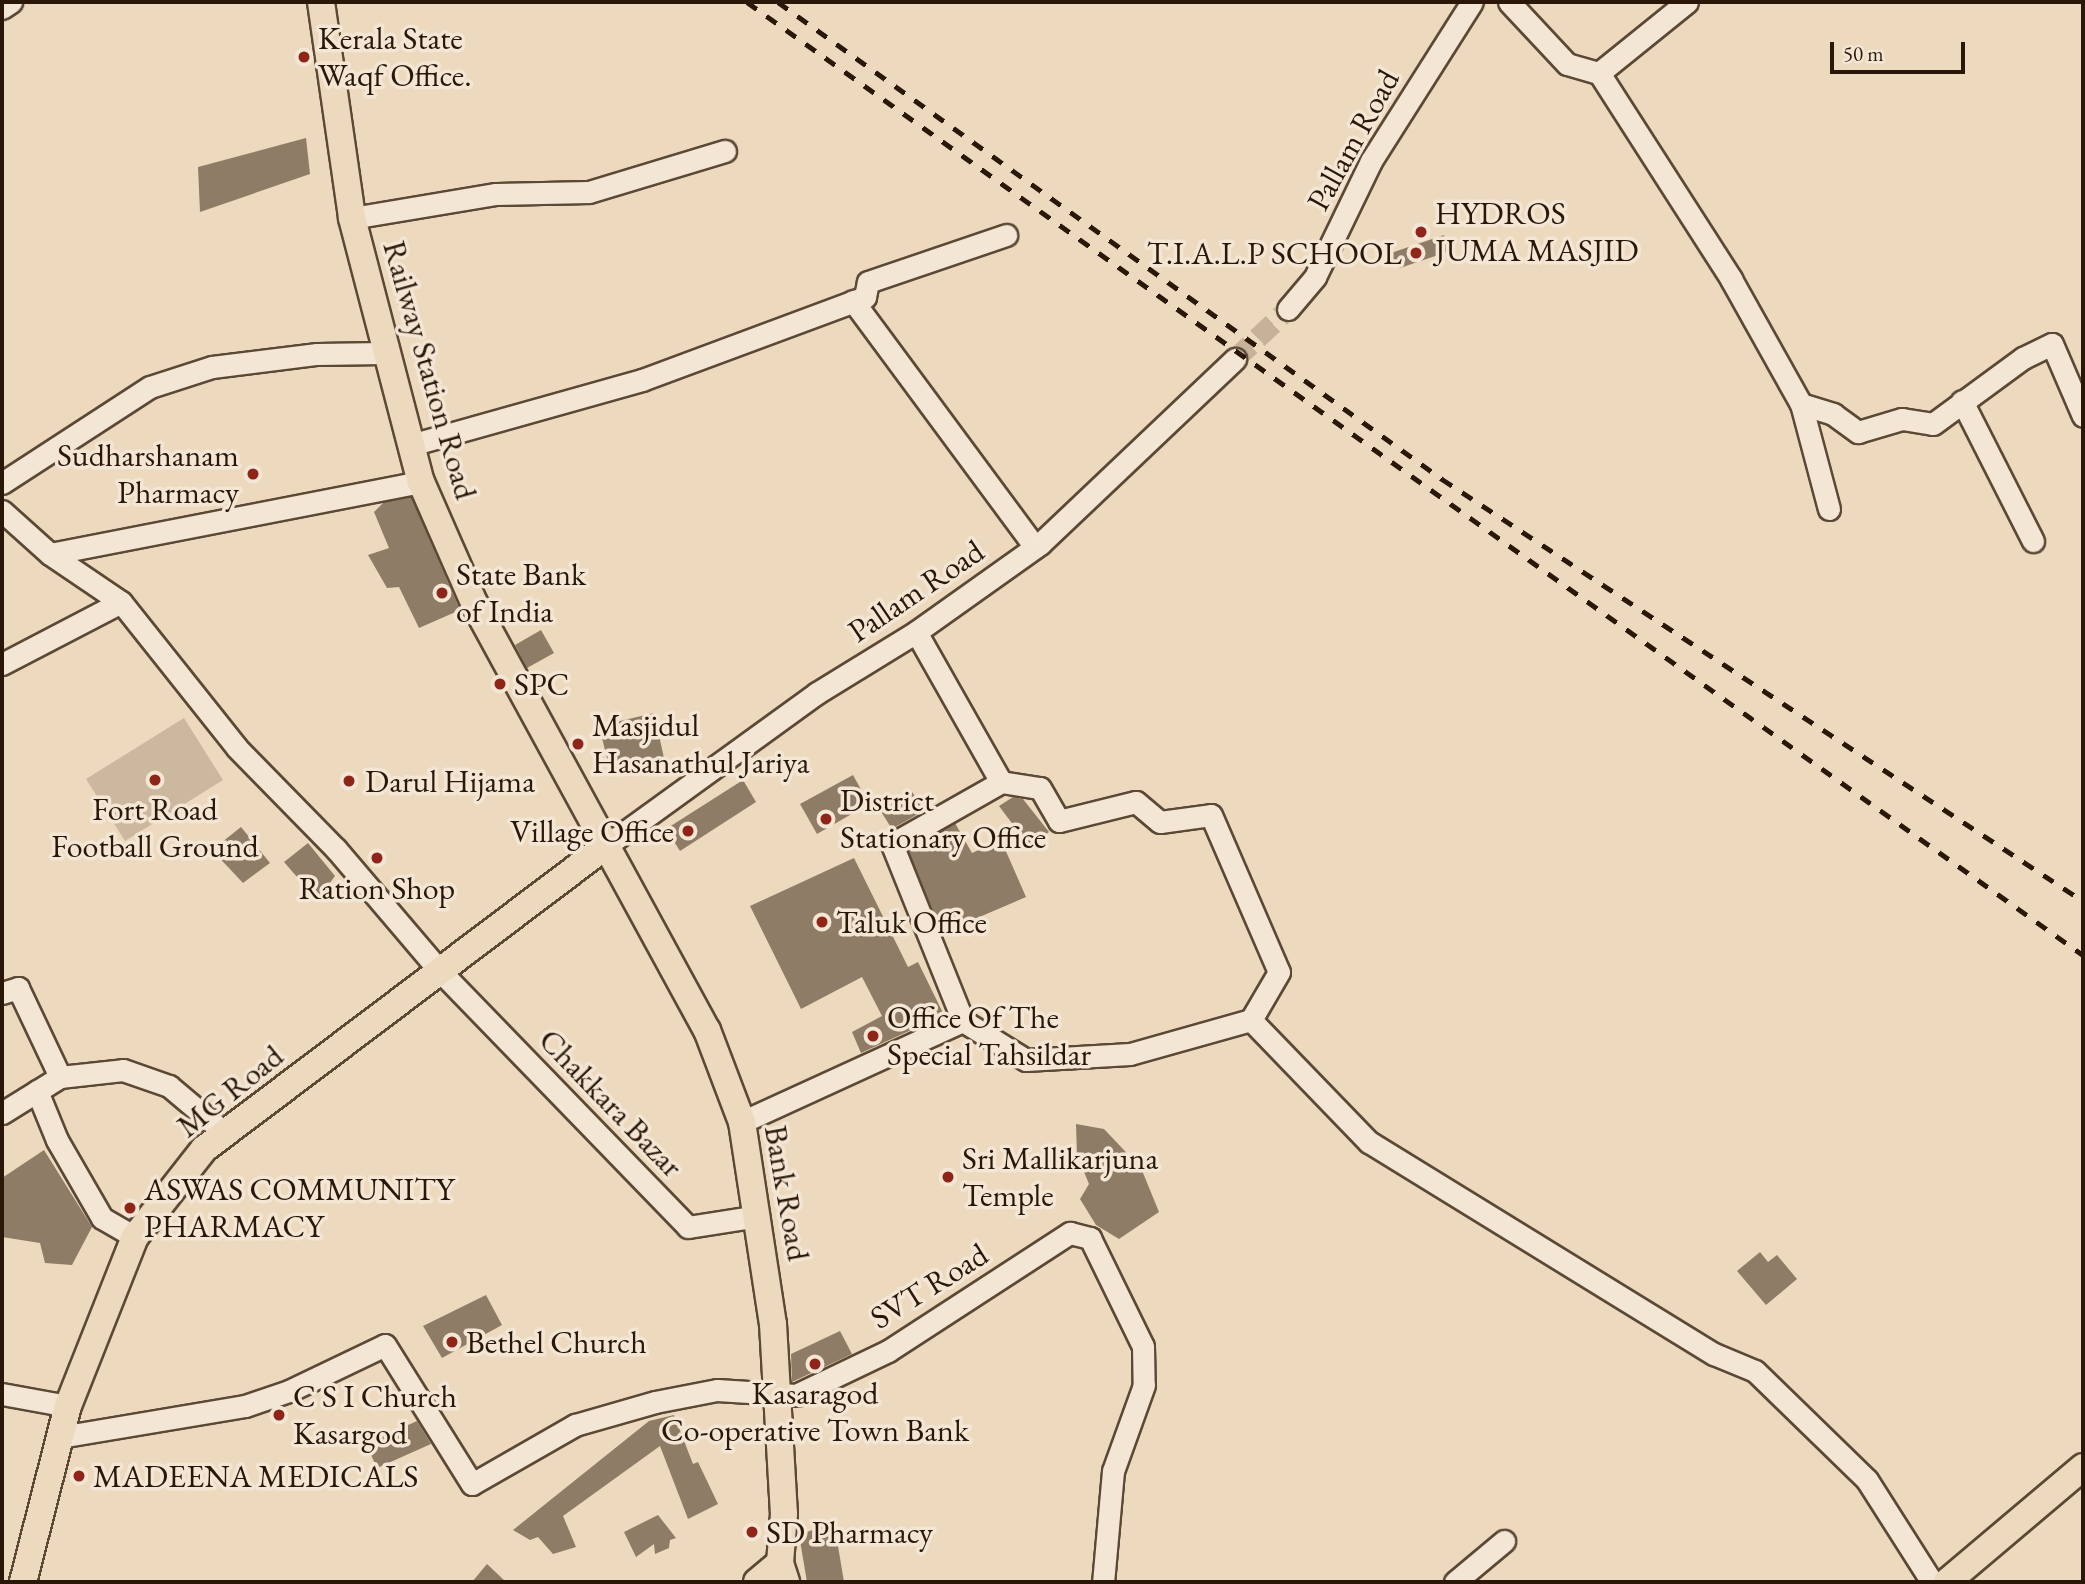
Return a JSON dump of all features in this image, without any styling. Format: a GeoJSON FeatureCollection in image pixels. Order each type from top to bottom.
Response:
{"type":"FeatureCollection","features":[{"type":"Feature","properties":{"kind":"main road","name":"Railway Station Road"},"geometry":{"type":"LineString","coordinates":[[321,2],[352,218],[384,353],[414,444],[421,482],[475,605],[607,845]]}},
{"type":"Feature","properties":{"kind":"main road","name":"MG Road"},"geometry":{"type":"LineString","coordinates":[[23,1582],[68,1406],[135,1237],[204,1149],[607,845]]}},
{"type":"Feature","properties":{"kind":"main road","name":"Bank Road"},"geometry":{"type":"LineString","coordinates":[[607,845],[707,1030],[742,1122],[773,1324],[774,1395],[784,1514],[783,1573]]}},
{"type":"Feature","properties":{"kind":"main road"},"geometry":{"type":"LineString","coordinates":[[1947,1582],[2083,1467]]}},
{"type":"Feature","properties":{"kind":"main road"},"geometry":{"type":"LineString","coordinates":[[757,1582],[783,1573]]}},
{"type":"Feature","properties":{"kind":"street"},"geometry":{"type":"LineString","coordinates":[[2,8],[11,2]]}},
{"type":"Feature","properties":{"kind":"street","name":"Pallam Road"},"geometry":{"type":"LineString","coordinates":[[1288,309],[1315,276],[1371,161],[1472,2]]}},
{"type":"Feature","properties":{"kind":"street"},"geometry":{"type":"LineString","coordinates":[[1509,2],[1567,64],[1599,73],[1731,279],[1801,404],[1829,509]]}},
{"type":"Feature","properties":{"kind":"street"},"geometry":{"type":"LineString","coordinates":[[1599,73],[1688,2]]}},
{"type":"Feature","properties":{"kind":"street"},"geometry":{"type":"LineString","coordinates":[[352,218],[496,194],[589,191],[724,151]]}},
{"type":"Feature","properties":{"kind":"street"},"geometry":{"type":"LineString","coordinates":[[414,444],[642,380],[864,297],[868,282],[1006,235]]}},
{"type":"Feature","properties":{"kind":"street"},"geometry":{"type":"LineString","coordinates":[[853,301],[1035,547]]}},
{"type":"Feature","properties":{"kind":"street"},"geometry":{"type":"LineString","coordinates":[[1801,404],[1833,414],[1858,432],[1902,419],[1933,424],[2023,358],[2053,344],[2083,416]]}},
{"type":"Feature","properties":{"kind":"street"},"geometry":{"type":"LineString","coordinates":[[2,483],[150,387],[212,367],[317,354],[384,353]]}},
{"type":"Feature","properties":{"kind":"street","name":"Pallam Road"},"geometry":{"type":"LineString","coordinates":[[607,845],[817,693],[916,632],[1035,547],[1235,359]]}},
{"type":"Feature","properties":{"kind":"street"},"geometry":{"type":"LineString","coordinates":[[1962,401],[2033,541]]}},
{"type":"Feature","properties":{"kind":"street"},"geometry":{"type":"LineString","coordinates":[[50,554],[421,482]]}},
{"type":"Feature","properties":{"kind":"street"},"geometry":{"type":"LineString","coordinates":[[2,511],[50,554],[121,602],[237,748],[336,849],[440,971]]}},
{"type":"Feature","properties":{"kind":"street"},"geometry":{"type":"LineString","coordinates":[[2,664],[121,602]]}},
{"type":"Feature","properties":{"kind":"street"},"geometry":{"type":"LineString","coordinates":[[916,632],[1001,782]]}},
{"type":"Feature","properties":{"kind":"street"},"geometry":{"type":"LineString","coordinates":[[1001,782],[1041,788],[1059,821],[1136,802],[1160,822],[1211,814],[1279,972],[1251,1020],[1130,1054],[1026,1060],[963,1021],[892,844],[1001,782]]}},
{"type":"Feature","properties":{"kind":"street","name":"Chakkara Bazar"},"geometry":{"type":"LineString","coordinates":[[440,971],[688,1227],[758,1216]]}},
{"type":"Feature","properties":{"kind":"street"},"geometry":{"type":"LineString","coordinates":[[2,993],[18,988],[60,1077]]}},
{"type":"Feature","properties":{"kind":"street"},"geometry":{"type":"LineString","coordinates":[[1251,1020],[1369,1142],[1714,1354],[1755,1371],[1867,1480],[1932,1582]]}},
{"type":"Feature","properties":{"kind":"street"},"geometry":{"type":"LineString","coordinates":[[742,1122],[963,1021]]}},
{"type":"Feature","properties":{"kind":"street"},"geometry":{"type":"LineString","coordinates":[[2,1113],[60,1077],[123,1070],[169,1086],[225,1133]]}},
{"type":"Feature","properties":{"kind":"street"},"geometry":{"type":"LineString","coordinates":[[37,1091],[57,1140],[102,1218],[135,1237]]}},
{"type":"Feature","properties":{"kind":"street","name":"SVT Road"},"geometry":{"type":"LineString","coordinates":[[60,1437],[245,1406],[385,1346],[472,1484],[575,1425],[602,1417],[717,1390],[796,1395],[888,1351],[1070,1233],[1090,1238],[1143,1346],[1144,1385],[1113,1471],[1103,1582]]}},
{"type":"Feature","properties":{"kind":"street"},"geometry":{"type":"LineString","coordinates":[[2,1394],[68,1406]]}},
{"type":"Feature","properties":{"kind":"street"},"geometry":{"type":"LineString","coordinates":[[1455,1582],[1504,1541]]}},
{"type":"Feature","properties":{"kind":"shaded area","name":"Fort Road Football Ground"},"geometry":{"type":"Polygon","coordinates":[[[184,718],[223,780],[125,841],[86,779],[184,718]]]}},
{"type":"Feature","properties":{"kind":"building"},"geometry":{"type":"Polygon","coordinates":[[[306,138],[310,174],[200,212],[198,167],[306,138]]]}},
{"type":"Feature","properties":{"kind":"building","name":"T.I.A.L.P SCHOOL"},"geometry":{"type":"Polygon","coordinates":[[[1444,235],[1447,252],[1400,268],[1385,255],[1444,235]]]}},
{"type":"Feature","properties":{"kind":"building"},"geometry":{"type":"Polygon","coordinates":[[[411,497],[460,610],[419,628],[399,587],[387,588],[368,555],[389,548],[374,512],[384,502],[411,497]]]}},
{"type":"Feature","properties":{"kind":"building"},"geometry":{"type":"Polygon","coordinates":[[[541,630],[554,653],[527,668],[515,645],[541,630]]]}},
{"type":"Feature","properties":{"kind":"building"},"geometry":{"type":"Polygon","coordinates":[[[654,713],[664,758],[610,770],[599,726],[654,713]]]}},
{"type":"Feature","properties":{"kind":"building","name":"District Stationary Office"},"geometry":{"type":"Polygon","coordinates":[[[853,775],[869,804],[817,834],[800,804],[853,775]]]}},
{"type":"Feature","properties":{"kind":"building"},"geometry":{"type":"Polygon","coordinates":[[[743,780],[756,802],[680,851],[666,829],[743,780]]]}},
{"type":"Feature","properties":{"kind":"building"},"geometry":{"type":"Polygon","coordinates":[[[912,792],[925,810],[892,829],[880,810],[912,792]]]}},
{"type":"Feature","properties":{"kind":"building"},"geometry":{"type":"Polygon","coordinates":[[[1013,797],[1023,799],[1049,832],[1029,846],[999,806],[1013,797]]]}},
{"type":"Feature","properties":{"kind":"building"},"geometry":{"type":"Polygon","coordinates":[[[955,823],[972,853],[1001,840],[1026,897],[942,933],[908,850],[955,823]]]}},
{"type":"Feature","properties":{"kind":"building"},"geometry":{"type":"Polygon","coordinates":[[[241,827],[270,863],[243,883],[212,850],[241,827]]]}},
{"type":"Feature","properties":{"kind":"building"},"geometry":{"type":"Polygon","coordinates":[[[308,843],[335,876],[317,900],[284,862],[308,843]]]}},
{"type":"Feature","properties":{"kind":"building","name":"Taluk Office"},"geometry":{"type":"Polygon","coordinates":[[[854,858],[908,967],[918,962],[944,1015],[861,1053],[852,1032],[882,1016],[862,977],[801,1009],[750,906],[854,858]]]}},
{"type":"Feature","properties":{"kind":"building"},"geometry":{"type":"Polygon","coordinates":[[[1076,1124],[1104,1129],[1141,1168],[1159,1212],[1119,1239],[1096,1225],[1080,1199],[1089,1184],[1077,1155],[1076,1124]]]}},
{"type":"Feature","properties":{"kind":"building"},"geometry":{"type":"Polygon","coordinates":[[[44,1150],[92,1227],[72,1265],[45,1263],[40,1243],[2,1237],[2,1178],[44,1150]]]}},
{"type":"Feature","properties":{"kind":"building"},"geometry":{"type":"Polygon","coordinates":[[[1760,1252],[1768,1262],[1777,1255],[1797,1279],[1766,1305],[1737,1271],[1760,1252]]]}},
{"type":"Feature","properties":{"kind":"building","name":"Bethel Church"},"geometry":{"type":"Polygon","coordinates":[[[486,1295],[502,1325],[442,1358],[423,1326],[486,1295]]]}},
{"type":"Feature","properties":{"kind":"building","name":"Kasaragod Co-operative Town Bank"},"geometry":{"type":"Polygon","coordinates":[[[840,1331],[852,1354],[792,1382],[791,1354],[840,1331]]]}},
{"type":"Feature","properties":{"kind":"building"},"geometry":{"type":"Polygon","coordinates":[[[674,1415],[693,1464],[698,1462],[718,1504],[688,1519],[660,1446],[563,1516],[576,1547],[553,1554],[538,1537],[530,1540],[513,1530],[649,1421],[674,1415]]]}},
{"type":"Feature","properties":{"kind":"building"},"geometry":{"type":"Polygon","coordinates":[[[417,1421],[431,1444],[377,1468],[366,1444],[417,1421]]]}},
{"type":"Feature","properties":{"kind":"building"},"geometry":{"type":"Polygon","coordinates":[[[658,1515],[676,1538],[670,1540],[669,1548],[655,1554],[654,1544],[636,1557],[624,1532],[658,1515]]]}},
{"type":"Feature","properties":{"kind":"building"},"geometry":{"type":"Polygon","coordinates":[[[834,1522],[844,1582],[807,1582],[799,1535],[834,1522]]]}},
{"type":"Feature","properties":{"kind":"building"},"geometry":{"type":"Polygon","coordinates":[[[487,1564],[506,1582],[472,1582],[487,1564]]]}},
{"type":"Feature","properties":{"kind":"tunnel"},"geometry":{"type":"LineString","coordinates":[[1235,359],[1288,309]]}},
{"type":"Feature","properties":{"kind":"railway"},"geometry":{"type":"LineString","coordinates":[[747,2],[2083,955]]}},
{"type":"Feature","properties":{"kind":"railway"},"geometry":{"type":"LineString","coordinates":[[778,2],[1442,479],[2083,901]]}},
{"type":"Feature","properties":{"kind":"place","name":"Kerala State Waqf Office."},"geometry":{"type":"Point","coordinates":[304,57]}},
{"type":"Feature","properties":{"kind":"place","name":"HYDROS JUMA MASJID"},"geometry":{"type":"Point","coordinates":[1421,232]}},
{"type":"Feature","properties":{"kind":"place","name":"T.I.A.L.P SCHOOL"},"geometry":{"type":"Point","coordinates":[1416,253]}},
{"type":"Feature","properties":{"kind":"place","name":"Sudharshanam Pharmacy"},"geometry":{"type":"Point","coordinates":[253,474]}},
{"type":"Feature","properties":{"kind":"place","name":"State Bank of India"},"geometry":{"type":"Point","coordinates":[442,593]}},
{"type":"Feature","properties":{"kind":"place","name":"SPC"},"geometry":{"type":"Point","coordinates":[500,684]}},
{"type":"Feature","properties":{"kind":"place","name":"Masjidul Hasanathul Jariya"},"geometry":{"type":"Point","coordinates":[578,744]}},
{"type":"Feature","properties":{"kind":"place","name":"Fort Road Football Ground"},"geometry":{"type":"Point","coordinates":[155,780]}},
{"type":"Feature","properties":{"kind":"place","name":"Darul Hijama"},"geometry":{"type":"Point","coordinates":[349,781]}},
{"type":"Feature","properties":{"kind":"place","name":"District Stationary Office"},"geometry":{"type":"Point","coordinates":[826,819]}},
{"type":"Feature","properties":{"kind":"place","name":"Village Office"},"geometry":{"type":"Point","coordinates":[688,831]}},
{"type":"Feature","properties":{"kind":"place","name":"Ration Shop"},"geometry":{"type":"Point","coordinates":[377,858]}},
{"type":"Feature","properties":{"kind":"place","name":"Taluk Office"},"geometry":{"type":"Point","coordinates":[822,922]}},
{"type":"Feature","properties":{"kind":"place","name":"Office Of The Special Tahsildar"},"geometry":{"type":"Point","coordinates":[873,1036]}},
{"type":"Feature","properties":{"kind":"place","name":"Sri Mallikarjuna Temple"},"geometry":{"type":"Point","coordinates":[948,1177]}},
{"type":"Feature","properties":{"kind":"place","name":"ASWAS COMMUNITY PHARMACY"},"geometry":{"type":"Point","coordinates":[130,1208]}},
{"type":"Feature","properties":{"kind":"place","name":"Bethel Church"},"geometry":{"type":"Point","coordinates":[452,1342]}},
{"type":"Feature","properties":{"kind":"place","name":"Kasaragod Co-operative Town Bank"},"geometry":{"type":"Point","coordinates":[815,1364]}},
{"type":"Feature","properties":{"kind":"place","name":"C S I Church Kasargod"},"geometry":{"type":"Point","coordinates":[279,1415]}},
{"type":"Feature","properties":{"kind":"place","name":"MADEENA MEDICALS"},"geometry":{"type":"Point","coordinates":[79,1476]}},
{"type":"Feature","properties":{"kind":"place","name":"SD Pharmacy"},"geometry":{"type":"Point","coordinates":[752,1532]}}]}
